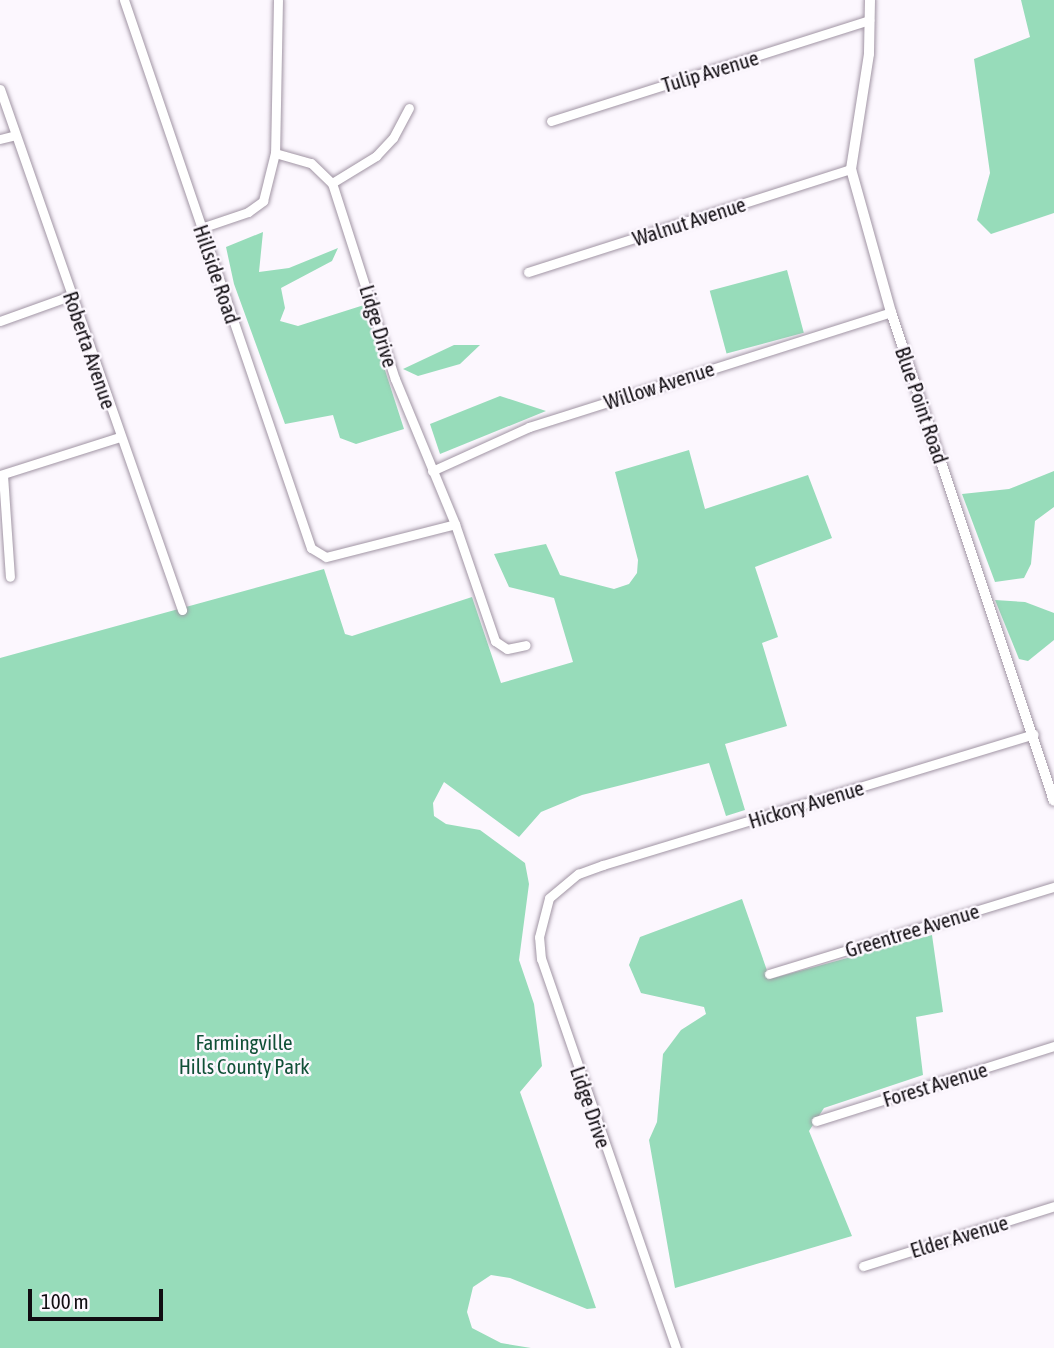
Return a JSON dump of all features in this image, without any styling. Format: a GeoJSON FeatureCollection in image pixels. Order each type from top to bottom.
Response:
{"type":"FeatureCollection","features":[{"type":"Feature","properties":{"kind":"street","name":"Hillside Road"},"geometry":{"type":"LineString","coordinates":[[124,0],[311,548],[326,557],[455,523]]}},
{"type":"Feature","properties":{"kind":"street"},"geometry":{"type":"LineString","coordinates":[[201,228],[248,212],[263,201],[275,153],[278,0]]}},
{"type":"Feature","properties":{"kind":"street","name":"Blue Point Road"},"geometry":{"type":"LineString","coordinates":[[870,0],[869,54],[851,169],[891,312],[1034,734],[1054,801]]}},
{"type":"Feature","properties":{"kind":"street","name":"Tulip Avenue"},"geometry":{"type":"LineString","coordinates":[[551,121],[870,20]]}},
{"type":"Feature","properties":{"kind":"street","name":"Roberta Avenue"},"geometry":{"type":"LineString","coordinates":[[0,89],[182,610]]}},
{"type":"Feature","properties":{"kind":"street"},"geometry":{"type":"LineString","coordinates":[[275,153],[311,163],[332,183],[376,156],[393,138],[409,108]]}},
{"type":"Feature","properties":{"kind":"street"},"geometry":{"type":"LineString","coordinates":[[0,139],[16,135]]}},
{"type":"Feature","properties":{"kind":"street","name":"Walnut Avenue"},"geometry":{"type":"LineString","coordinates":[[528,272],[851,169]]}},
{"type":"Feature","properties":{"kind":"street","name":"Lidge Drive"},"geometry":{"type":"LineString","coordinates":[[332,183],[395,379],[455,523],[495,641],[507,649],[526,645]]}},
{"type":"Feature","properties":{"kind":"street"},"geometry":{"type":"LineString","coordinates":[[0,321],[71,296]]}},
{"type":"Feature","properties":{"kind":"street","name":"Willow Avenue"},"geometry":{"type":"LineString","coordinates":[[432,471],[529,427],[891,312]]}},
{"type":"Feature","properties":{"kind":"street"},"geometry":{"type":"LineString","coordinates":[[10,577],[1,475],[120,437]]}},
{"type":"Feature","properties":{"kind":"street","name":"Hickory Avenue"},"geometry":{"type":"LineString","coordinates":[[578,874],[1034,734]]}},
{"type":"Feature","properties":{"kind":"street","name":"Lidge Drive"},"geometry":{"type":"LineString","coordinates":[[578,874],[549,898],[539,937],[541,959],[676,1348]]}},
{"type":"Feature","properties":{"kind":"street","name":"Greentree Avenue"},"geometry":{"type":"LineString","coordinates":[[769,974],[1054,887]]}},
{"type":"Feature","properties":{"kind":"street","name":"Forest Avenue"},"geometry":{"type":"LineString","coordinates":[[816,1121],[1054,1046]]}},
{"type":"Feature","properties":{"kind":"street","name":"Elder Avenue"},"geometry":{"type":"LineString","coordinates":[[863,1266],[1054,1206]]}},
{"type":"Feature","properties":{"kind":"green space"},"geometry":{"type":"Polygon","coordinates":[[[1021,0],[1054,0],[1054,213],[991,234],[977,220],[990,173],[974,59],[1030,37],[1021,0]]]}},
{"type":"Feature","properties":{"kind":"green space"},"geometry":{"type":"Polygon","coordinates":[[[263,232],[259,272],[289,268],[338,248],[332,261],[281,288],[285,308],[280,321],[298,326],[364,305],[404,429],[356,444],[340,438],[333,415],[285,424],[234,284],[226,247],[263,232]]]}},
{"type":"Feature","properties":{"kind":"green space"},"geometry":{"type":"Polygon","coordinates":[[[787,270],[804,333],[727,353],[710,291],[787,270]]]}},
{"type":"Feature","properties":{"kind":"green space"},"geometry":{"type":"Polygon","coordinates":[[[454,345],[480,345],[460,364],[418,376],[403,369],[454,345]]]}},
{"type":"Feature","properties":{"kind":"green space"},"geometry":{"type":"Polygon","coordinates":[[[500,396],[546,411],[440,454],[430,424],[500,396]]]}},
{"type":"Feature","properties":{"kind":"green space","name":"Farmingville Hills County Park"},"geometry":{"type":"Polygon","coordinates":[[[689,450],[705,509],[808,475],[832,538],[755,567],[778,637],[762,643],[787,726],[725,744],[745,810],[726,816],[709,763],[582,795],[541,812],[519,837],[444,782],[433,803],[434,816],[446,824],[480,830],[525,863],[529,884],[519,960],[534,1004],[542,1066],[520,1092],[596,1308],[587,1309],[510,1278],[491,1275],[473,1287],[467,1312],[472,1328],[501,1343],[531,1348],[0,1348],[0,658],[324,569],[345,634],[352,636],[472,597],[501,683],[573,662],[554,598],[509,587],[494,554],[546,544],[560,575],[614,589],[629,584],[637,573],[638,560],[615,472],[689,450]]]}},
{"type":"Feature","properties":{"kind":"green space"},"geometry":{"type":"Polygon","coordinates":[[[1054,471],[1054,507],[1035,521],[1031,564],[1024,578],[995,582],[962,494],[1009,489],[1054,471]]]}},
{"type":"Feature","properties":{"kind":"green space"},"geometry":{"type":"Polygon","coordinates":[[[995,600],[1025,602],[1054,613],[1054,640],[1028,661],[1019,659],[995,600]]]}},
{"type":"Feature","properties":{"kind":"green space"},"geometry":{"type":"Polygon","coordinates":[[[742,899],[770,979],[932,935],[943,1012],[916,1017],[923,1075],[824,1108],[809,1131],[852,1236],[675,1288],[649,1140],[657,1122],[663,1054],[681,1030],[706,1014],[704,1007],[641,993],[629,965],[640,937],[742,899]]]}}]}
